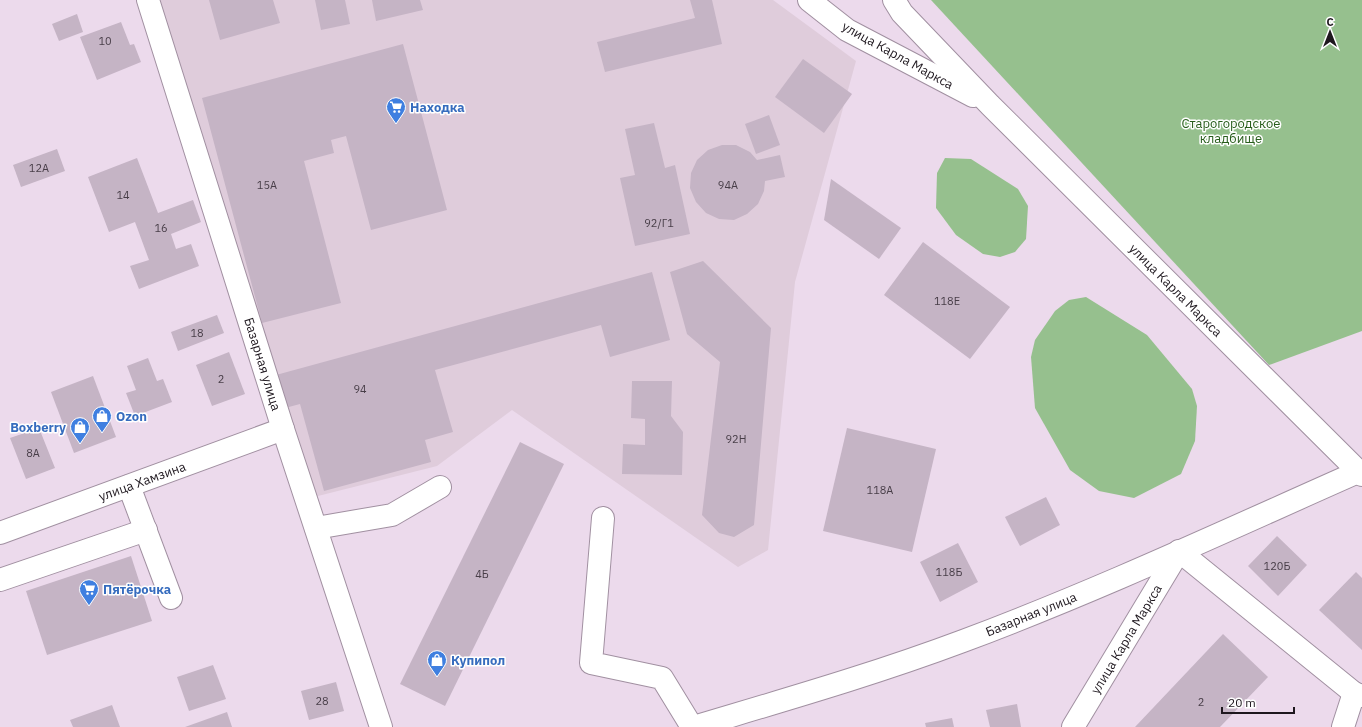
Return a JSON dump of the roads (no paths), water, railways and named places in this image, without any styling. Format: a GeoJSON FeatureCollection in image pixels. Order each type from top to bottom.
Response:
{"type":"FeatureCollection","features":[{"type":"Feature","properties":{"kind":"street","name":"Базарная улица"},"geometry":{"type":"LineString","coordinates":[[148,0],[283,429],[381,727]]}},
{"type":"Feature","properties":{"kind":"street","name":"улица Карла Маркса"},"geometry":{"type":"LineString","coordinates":[[809,0],[847,30],[990,105]]}},
{"type":"Feature","properties":{"kind":"street","name":"улица Карла Маркса"},"geometry":{"type":"LineString","coordinates":[[894,0],[902,13],[990,105],[1360,474]]}},
{"type":"Feature","properties":{"kind":"street","name":"улица Хамзина"},"geometry":{"type":"LineString","coordinates":[[0,533],[283,429]]}},
{"type":"Feature","properties":{"kind":"street","name":"Базарная улица"},"geometry":{"type":"LineString","coordinates":[[693,727],[824,687],[963,641],[1360,474]]}},
{"type":"Feature","properties":{"kind":"street"},"geometry":{"type":"LineString","coordinates":[[129,486],[171,598]]}},
{"type":"Feature","properties":{"kind":"street"},"geometry":{"type":"LineString","coordinates":[[316,528],[392,515],[440,487]]}},
{"type":"Feature","properties":{"kind":"street"},"geometry":{"type":"LineString","coordinates":[[603,518],[591,663],[662,678],[693,727]]}},
{"type":"Feature","properties":{"kind":"street"},"geometry":{"type":"LineString","coordinates":[[0,580],[146,530]]}},
{"type":"Feature","properties":{"kind":"street","name":"улица Карла Маркса"},"geometry":{"type":"LineString","coordinates":[[1073,727],[1179,551]]}},
{"type":"Feature","properties":{"kind":"street"},"geometry":{"type":"LineString","coordinates":[[1179,551],[1358,695],[1343,727]]}},
{"type":"Feature","properties":{"kind":"place","name":"Находка"},"geometry":{"type":"Point","coordinates":[396,124]}},
{"type":"Feature","properties":{"kind":"place","name":"Ozon"},"geometry":{"type":"Point","coordinates":[102,433]}},
{"type":"Feature","properties":{"kind":"place","name":"Boxberry"},"geometry":{"type":"Point","coordinates":[80,444]}},
{"type":"Feature","properties":{"kind":"place","name":"Пятёрочка"},"geometry":{"type":"Point","coordinates":[89,606]}},
{"type":"Feature","properties":{"kind":"place","name":"Купипол"},"geometry":{"type":"Point","coordinates":[437,677]}},
{"type":"Feature","properties":{"kind":"park label","name":"Старогородское кладбище"},"geometry":{"type":"Point","coordinates":[1231,130]}}]}
